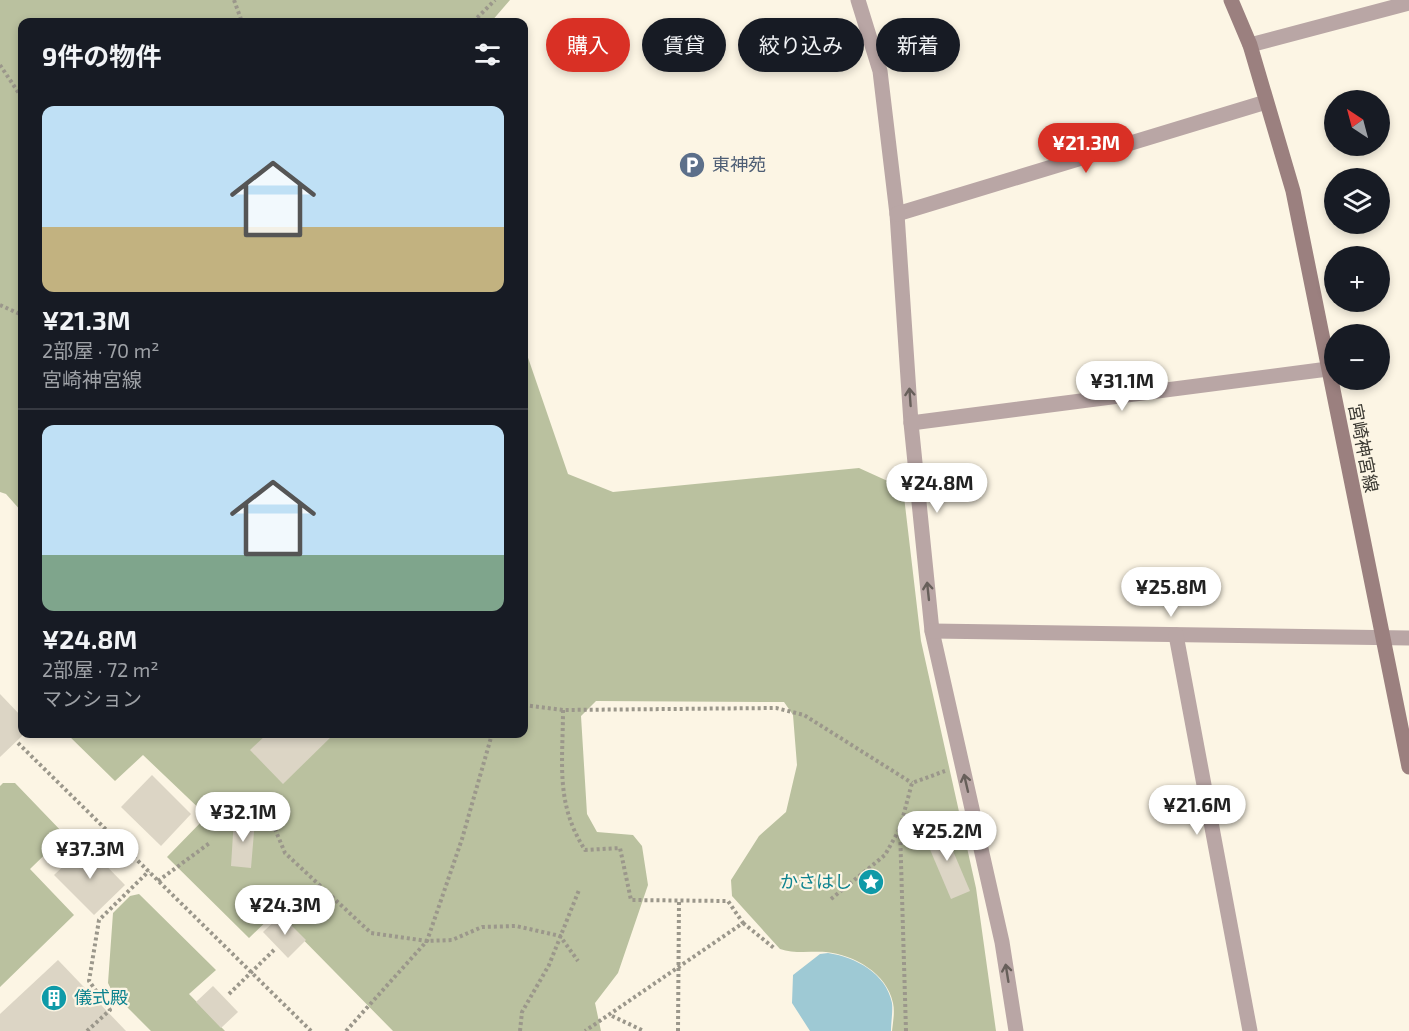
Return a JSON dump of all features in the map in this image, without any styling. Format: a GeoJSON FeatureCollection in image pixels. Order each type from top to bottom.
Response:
{"type":"FeatureCollection","features":[{"type":"Feature","properties":{"kind":"main road","name":"宮崎神宮線"},"geometry":{"type":"LineString","coordinates":[[1231,0],[1250,45],[1293,191],[1324,349]]}},
{"type":"Feature","properties":{"kind":"main road","name":"宮崎神宮線"},"geometry":{"type":"LineString","coordinates":[[1332,390],[1409,767]]}},
{"type":"Feature","properties":{"kind":"street"},"geometry":{"type":"LineString","coordinates":[[858,0],[880,71],[897,214],[912,423],[932,631],[1002,942],[1016,1031]]}},
{"type":"Feature","properties":{"kind":"street"},"geometry":{"type":"LineString","coordinates":[[1250,45],[1409,3]]}},
{"type":"Feature","properties":{"kind":"street"},"geometry":{"type":"LineString","coordinates":[[897,214],[1266,102]]}},
{"type":"Feature","properties":{"kind":"street"},"geometry":{"type":"LineString","coordinates":[[912,423],[1324,370]]}},
{"type":"Feature","properties":{"kind":"street"},"geometry":{"type":"LineString","coordinates":[[932,631],[1409,638]]}},
{"type":"Feature","properties":{"kind":"street"},"geometry":{"type":"LineString","coordinates":[[1176,634],[1250,1031]]}},
{"type":"Feature","properties":{"kind":"path"},"geometry":{"type":"LineString","coordinates":[[234,0],[241,18]]}},
{"type":"Feature","properties":{"kind":"path"},"geometry":{"type":"LineString","coordinates":[[477,18],[495,0]]}},
{"type":"Feature","properties":{"kind":"path"},"geometry":{"type":"LineString","coordinates":[[0,65],[18,92]]}},
{"type":"Feature","properties":{"kind":"path"},"geometry":{"type":"LineString","coordinates":[[0,305],[18,313]]}},
{"type":"Feature","properties":{"kind":"path"},"geometry":{"type":"LineString","coordinates":[[528,706],[563,710],[776,708],[804,715],[912,783]]}},
{"type":"Feature","properties":{"kind":"path"},"geometry":{"type":"LineString","coordinates":[[563,710],[564,805],[572,829],[585,850],[620,848],[631,900],[728,901],[743,923],[774,948]]}},
{"type":"Feature","properties":{"kind":"path"},"geometry":{"type":"LineString","coordinates":[[346,1031],[428,941],[462,839],[491,738]]}},
{"type":"Feature","properties":{"kind":"path"},"geometry":{"type":"LineString","coordinates":[[18,743],[311,1031]]}},
{"type":"Feature","properties":{"kind":"path"},"geometry":{"type":"LineString","coordinates":[[912,783],[962,765]]}},
{"type":"Feature","properties":{"kind":"path"},"geometry":{"type":"LineString","coordinates":[[831,899],[885,855],[900,828],[912,783]]}},
{"type":"Feature","properties":{"kind":"path"},"geometry":{"type":"LineString","coordinates":[[268,812],[285,852],[371,933],[428,941],[452,940],[482,927],[516,926],[560,936],[578,962]]}},
{"type":"Feature","properties":{"kind":"path"},"geometry":{"type":"LineString","coordinates":[[900,828],[906,1031]]}},
{"type":"Feature","properties":{"kind":"path"},"geometry":{"type":"LineString","coordinates":[[158,881],[211,842]]}},
{"type":"Feature","properties":{"kind":"path"},"geometry":{"type":"LineString","coordinates":[[87,1031],[110,1010],[89,981],[99,920],[149,871]]}},
{"type":"Feature","properties":{"kind":"path"},"geometry":{"type":"LineString","coordinates":[[520,1031],[522,1012],[549,965],[579,890]]}},
{"type":"Feature","properties":{"kind":"path"},"geometry":{"type":"LineString","coordinates":[[678,1031],[679,901]]}},
{"type":"Feature","properties":{"kind":"path"},"geometry":{"type":"LineString","coordinates":[[585,1031],[743,923]]}},
{"type":"Feature","properties":{"kind":"path"},"geometry":{"type":"LineString","coordinates":[[229,994],[274,950]]}},
{"type":"Feature","properties":{"kind":"path"},"geometry":{"type":"LineString","coordinates":[[611,1015],[644,1031]]}},
{"type":"Feature","properties":{"kind":"green space"},"geometry":{"type":"Polygon","coordinates":[[[0,0],[510,0],[494,18],[18,18],[18,508],[6,494],[0,492],[0,0]]]}},
{"type":"Feature","properties":{"kind":"green space"},"geometry":{"type":"Polygon","coordinates":[[[528,358],[568,474],[613,492],[859,468],[903,488],[921,641],[976,888],[996,1031],[892,1031],[893,1003],[890,992],[877,974],[858,962],[837,954],[780,949],[732,896],[731,880],[759,836],[786,812],[797,765],[793,715],[784,702],[596,701],[581,716],[587,814],[597,832],[633,835],[642,846],[648,885],[618,973],[595,1003],[601,1031],[393,1031],[276,912],[249,938],[167,857],[207,816],[143,755],[115,781],[71,738],[528,738],[528,358]]]}},
{"type":"Feature","properties":{"kind":"green space"},"geometry":{"type":"Polygon","coordinates":[[[3,783],[15,783],[65,835],[30,869],[74,915],[0,987],[0,786],[3,783]]]}},
{"type":"Feature","properties":{"kind":"green space"},"geometry":{"type":"Polygon","coordinates":[[[139,894],[216,970],[189,994],[225,1031],[151,1031],[113,993],[108,983],[113,913],[130,896],[139,894]]]}},
{"type":"Feature","properties":{"kind":"water"},"geometry":{"type":"Polygon","coordinates":[[[828,953],[859,963],[868,968],[883,983],[892,1003],[891,1031],[810,1031],[792,1003],[793,975],[820,954],[828,953]]]}},
{"type":"Feature","properties":{"kind":"building"},"geometry":{"type":"Polygon","coordinates":[[[0,694],[18,713],[18,738],[20,738],[0,757],[0,694]]]}},
{"type":"Feature","properties":{"kind":"building"},"geometry":{"type":"Polygon","coordinates":[[[263,738],[330,738],[283,784],[250,750],[263,738]]]}},
{"type":"Feature","properties":{"kind":"building"},"geometry":{"type":"Polygon","coordinates":[[[152,775],[191,814],[161,846],[121,807],[152,775]]]}},
{"type":"Feature","properties":{"kind":"building"},"geometry":{"type":"Polygon","coordinates":[[[234,818],[255,820],[251,868],[231,866],[234,818]]]}},
{"type":"Feature","properties":{"kind":"building"},"geometry":{"type":"Polygon","coordinates":[[[942,825],[970,891],[951,899],[923,833],[942,825]]]}},
{"type":"Feature","properties":{"kind":"building"},"geometry":{"type":"Polygon","coordinates":[[[86,845],[125,885],[94,915],[54,875],[86,845]]]}},
{"type":"Feature","properties":{"kind":"building"},"geometry":{"type":"Polygon","coordinates":[[[281,915],[306,940],[288,958],[263,932],[281,915]]]}},
{"type":"Feature","properties":{"kind":"building","name":"儀式殿"},"geometry":{"type":"Polygon","coordinates":[[[58,960],[126,1031],[0,1031],[0,1014],[58,960]]]}},
{"type":"Feature","properties":{"kind":"building"},"geometry":{"type":"Polygon","coordinates":[[[213,986],[238,1012],[221,1028],[196,1002],[213,986]]]}},
{"type":"Feature","properties":{"kind":"place","name":"東神苑"},"geometry":{"type":"Point","coordinates":[692,165]}},
{"type":"Feature","properties":{"kind":"place","name":"かさはし"},"geometry":{"type":"Point","coordinates":[871,882]}},
{"type":"Feature","properties":{"kind":"place","name":"儀式殿"},"geometry":{"type":"Point","coordinates":[54,998]}}]}
